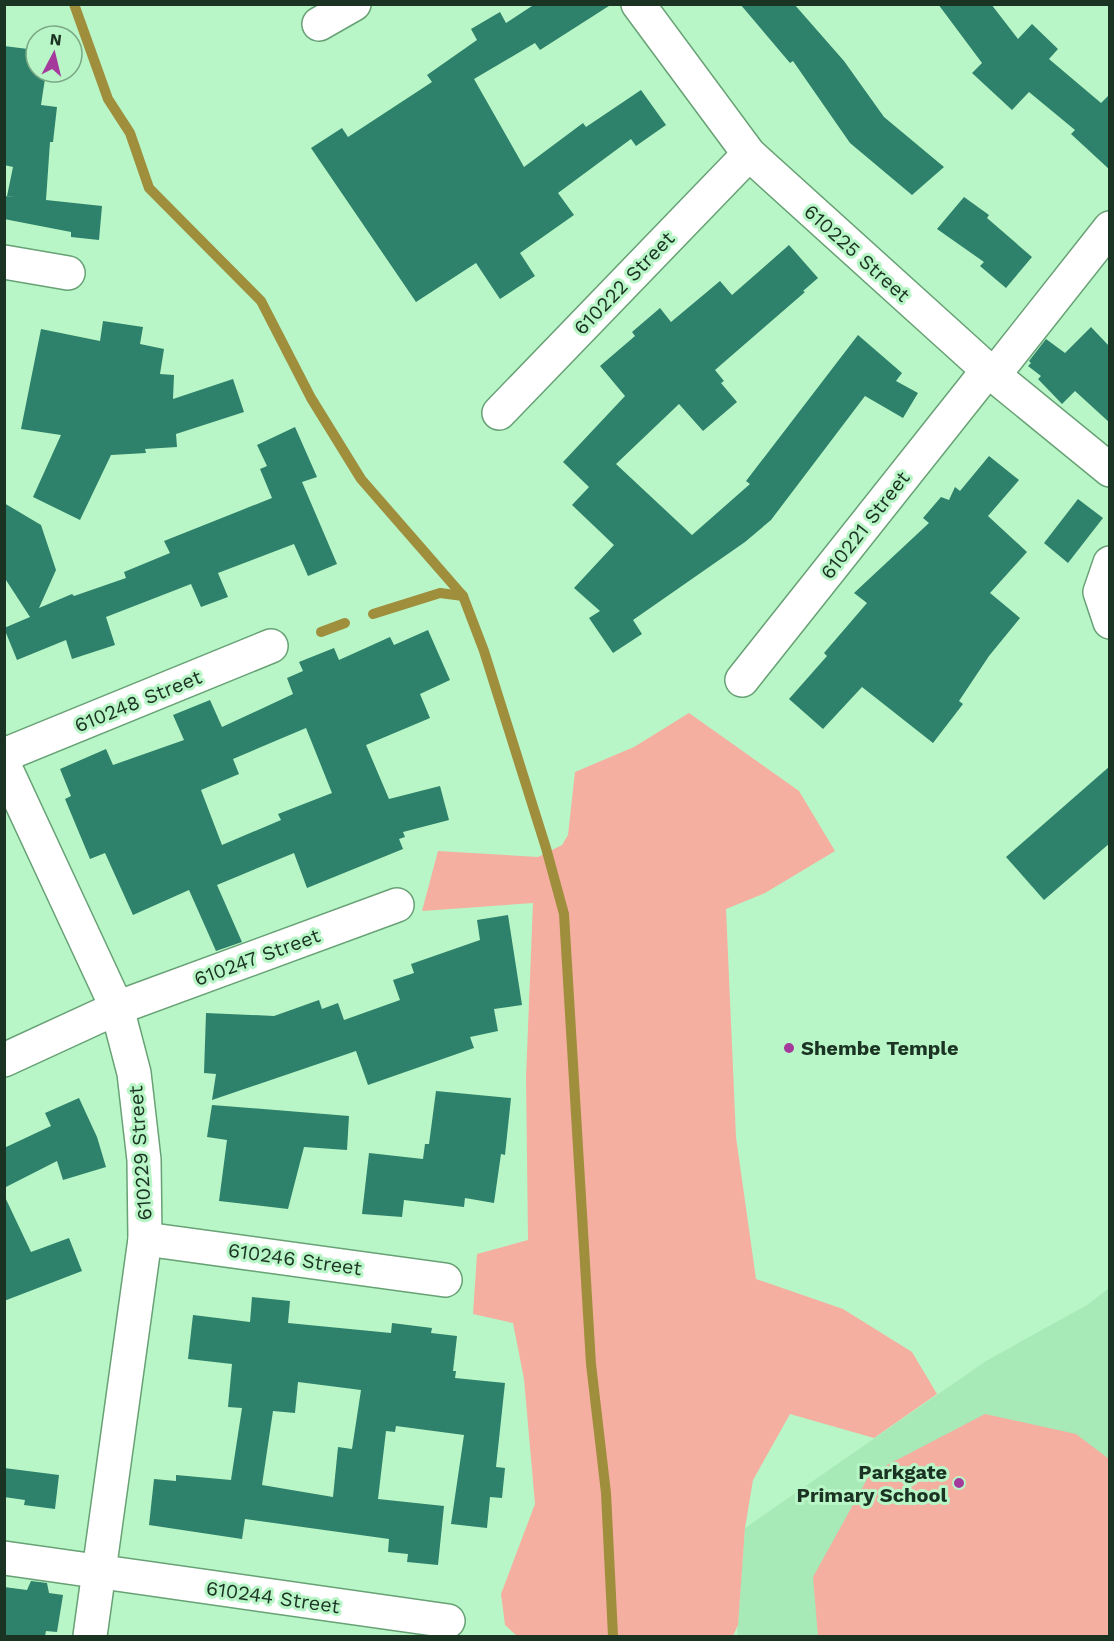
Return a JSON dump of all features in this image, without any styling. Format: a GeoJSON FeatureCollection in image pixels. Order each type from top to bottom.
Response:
{"type":"FeatureCollection","features":[{"type":"Feature","properties":{"kind":"street"},"geometry":{"type":"LineString","coordinates":[[319,24],[354,4]]}},
{"type":"Feature","properties":{"kind":"street","name":"610225 Street"},"geometry":{"type":"LineString","coordinates":[[638,4],[748,154],[988,370],[1110,470]]}},
{"type":"Feature","properties":{"kind":"street","name":"610222 Street"},"geometry":{"type":"LineString","coordinates":[[499,413],[748,154]]}},
{"type":"Feature","properties":{"kind":"street","name":"610221 Street"},"geometry":{"type":"LineString","coordinates":[[742,680],[988,370],[997,371],[1110,228]]}},
{"type":"Feature","properties":{"kind":"street"},"geometry":{"type":"LineString","coordinates":[[4,262],[68,273]]}},
{"type":"Feature","properties":{"kind":"street"},"geometry":{"type":"LineString","coordinates":[[1110,563],[1100,592],[1110,622]]}},
{"type":"Feature","properties":{"kind":"street","name":"610248 Street"},"geometry":{"type":"LineString","coordinates":[[4,755],[271,646]]}},
{"type":"Feature","properties":{"kind":"street","name":"610229 Street"},"geometry":{"type":"LineString","coordinates":[[4,765],[117,1008],[134,1073],[144,1160],[145,1239],[90,1636]]}},
{"type":"Feature","properties":{"kind":"street","name":"610247 Street"},"geometry":{"type":"LineString","coordinates":[[4,1060],[117,1008],[397,905]]}},
{"type":"Feature","properties":{"kind":"street","name":"610246 Street"},"geometry":{"type":"LineString","coordinates":[[145,1239],[445,1280]]}},
{"type":"Feature","properties":{"kind":"street","name":"610244 Street"},"geometry":{"type":"LineString","coordinates":[[4,1558],[448,1622]]}},
{"type":"Feature","properties":{"kind":"shaded area"},"geometry":{"type":"Polygon","coordinates":[[[689,713],[799,791],[835,851],[765,893],[726,909],[736,1137],[756,1279],[843,1309],[912,1352],[937,1394],[874,1438],[790,1414],[753,1480],[745,1528],[738,1625],[733,1636],[517,1636],[505,1625],[501,1594],[535,1504],[524,1379],[513,1323],[473,1314],[477,1254],[528,1240],[526,1077],[533,903],[422,911],[438,851],[538,857],[562,845],[568,835],[575,772],[634,747],[689,713]]]}},
{"type":"Feature","properties":{"kind":"shaded area","name":"Parkgate Primary School"},"geometry":{"type":"Polygon","coordinates":[[[1109,1288],[1109,1636],[737,1636],[745,1528],[986,1361],[1087,1305],[1109,1288]]]}},
{"type":"Feature","properties":{"kind":"shaded area","name":"Parkgate Primary School"},"geometry":{"type":"Polygon","coordinates":[[[985,1414],[1076,1434],[1109,1459],[1109,1636],[818,1636],[813,1577],[870,1474],[985,1414]]]}},
{"type":"Feature","properties":{"kind":"building"},"geometry":{"type":"Polygon","coordinates":[[[535,4],[612,4],[540,50],[535,43],[474,79],[524,167],[583,123],[586,127],[641,90],[666,125],[636,146],[631,139],[558,193],[574,215],[520,253],[535,276],[500,299],[476,263],[416,302],[311,148],[342,128],[348,137],[432,82],[427,75],[477,40],[471,29],[500,12],[506,23],[535,4]]]}},
{"type":"Feature","properties":{"kind":"building"},"geometry":{"type":"Polygon","coordinates":[[[740,4],[794,4],[844,61],[884,117],[944,167],[912,195],[850,143],[793,61],[790,63],[740,4]]]}},
{"type":"Feature","properties":{"kind":"building"},"geometry":{"type":"Polygon","coordinates":[[[938,4],[991,4],[1018,39],[1032,24],[1058,49],[1049,59],[1101,103],[1110,94],[1110,170],[1071,134],[1075,130],[1029,92],[1012,110],[972,73],[982,63],[938,4]]]}},
{"type":"Feature","properties":{"kind":"building"},"geometry":{"type":"Polygon","coordinates":[[[4,46],[24,48],[24,84],[44,84],[41,105],[57,107],[53,142],[50,142],[46,200],[102,206],[99,240],[71,237],[71,232],[4,219],[4,196],[15,197],[7,196],[13,167],[4,165],[4,46]]]}},
{"type":"Feature","properties":{"kind":"building"},"geometry":{"type":"Polygon","coordinates":[[[964,197],[989,215],[987,218],[1032,257],[1006,288],[980,266],[984,262],[937,229],[964,197]]]}},
{"type":"Feature","properties":{"kind":"building"},"geometry":{"type":"Polygon","coordinates":[[[789,245],[818,278],[715,370],[724,381],[721,383],[737,402],[703,431],[679,404],[616,464],[692,535],[750,484],[746,481],[858,335],[902,373],[896,381],[918,393],[903,418],[865,396],[771,520],[745,542],[633,620],[642,634],[613,653],[589,618],[600,611],[574,588],[614,545],[572,505],[589,487],[563,462],[625,396],[600,366],[635,336],[632,332],[660,308],[671,322],[720,281],[732,295],[789,245]]]}},
{"type":"Feature","properties":{"kind":"building"},"geometry":{"type":"Polygon","coordinates":[[[103,321],[143,327],[140,344],[164,349],[160,374],[174,375],[173,399],[233,379],[244,412],[176,434],[177,447],[145,449],[146,453],[111,455],[80,520],[33,497],[61,435],[21,429],[41,329],[100,341],[103,321]]]}},
{"type":"Feature","properties":{"kind":"building"},"geometry":{"type":"Polygon","coordinates":[[[1091,327],[1110,347],[1110,423],[1075,391],[1062,404],[1038,379],[1041,376],[1028,366],[1031,363],[1029,361],[1046,339],[1065,353],[1091,327]]]}},
{"type":"Feature","properties":{"kind":"building"},"geometry":{"type":"Polygon","coordinates":[[[295,427],[317,477],[302,482],[337,564],[308,576],[294,544],[218,573],[228,597],[201,607],[191,584],[106,617],[115,645],[72,659],[66,640],[17,660],[4,628],[30,617],[4,577],[4,503],[41,525],[56,570],[39,608],[72,594],[74,596],[126,578],[124,572],[170,553],[164,541],[272,498],[260,469],[267,466],[257,445],[295,427]]]}},
{"type":"Feature","properties":{"kind":"building"},"geometry":{"type":"Polygon","coordinates":[[[989,456],[1019,480],[988,516],[1027,552],[990,593],[1020,618],[989,656],[959,701],[963,704],[933,743],[862,687],[823,729],[789,699],[827,656],[824,653],[867,603],[854,593],[929,523],[923,518],[941,497],[949,500],[955,487],[960,491],[989,456]]]}},
{"type":"Feature","properties":{"kind":"building"},"geometry":{"type":"Polygon","coordinates":[[[1078,499],[1103,518],[1068,563],[1044,543],[1078,499]]]}},
{"type":"Feature","properties":{"kind":"building"},"geometry":{"type":"Polygon","coordinates":[[[428,630],[450,680],[420,694],[430,718],[366,745],[389,799],[440,786],[449,820],[403,832],[405,837],[399,839],[403,849],[307,888],[294,853],[217,885],[242,942],[216,951],[189,890],[133,915],[105,853],[90,859],[65,799],[71,796],[60,769],[106,749],[113,765],[184,740],[173,715],[210,700],[222,727],[293,694],[287,678],[303,671],[299,662],[334,648],[339,660],[390,637],[394,645],[428,630]],[[306,728],[233,759],[239,774],[201,790],[222,845],[281,820],[278,814],[332,793],[306,728]]]}},
{"type":"Feature","properties":{"kind":"building"},"geometry":{"type":"Polygon","coordinates":[[[1110,766],[1110,843],[1044,900],[1006,857],[1110,766]]]}},
{"type":"Feature","properties":{"kind":"building"},"geometry":{"type":"Polygon","coordinates":[[[508,915],[522,1005],[494,1009],[498,1031],[470,1037],[474,1048],[368,1085],[356,1051],[212,1100],[216,1074],[204,1073],[206,1013],[274,1016],[319,1000],[322,1009],[338,1003],[344,1020],[400,1000],[393,980],[414,973],[411,964],[480,940],[477,920],[508,915]]]}},
{"type":"Feature","properties":{"kind":"building"},"geometry":{"type":"Polygon","coordinates":[[[436,1091],[511,1098],[505,1155],[501,1154],[494,1203],[465,1198],[464,1207],[404,1200],[402,1217],[362,1214],[369,1153],[423,1159],[425,1144],[429,1144],[436,1091]]]}},
{"type":"Feature","properties":{"kind":"building"},"geometry":{"type":"Polygon","coordinates":[[[79,1098],[97,1137],[106,1167],[63,1180],[57,1161],[4,1188],[4,1148],[51,1126],[45,1113],[79,1098]]]}},
{"type":"Feature","properties":{"kind":"building"},"geometry":{"type":"Polygon","coordinates":[[[212,1105],[349,1116],[347,1150],[304,1147],[288,1209],[219,1201],[227,1140],[207,1137],[212,1105]]]}},
{"type":"Feature","properties":{"kind":"building"},"geometry":{"type":"Polygon","coordinates":[[[4,1195],[31,1252],[69,1238],[82,1271],[4,1301],[4,1195]]]}},
{"type":"Feature","properties":{"kind":"building"},"geometry":{"type":"Polygon","coordinates":[[[252,1297],[290,1301],[288,1323],[391,1333],[392,1323],[432,1328],[431,1333],[457,1336],[453,1371],[456,1371],[455,1378],[505,1383],[496,1467],[505,1468],[502,1498],[490,1497],[487,1528],[451,1524],[464,1435],[396,1426],[395,1432],[386,1431],[378,1499],[444,1506],[438,1565],[407,1562],[408,1554],[388,1552],[389,1539],[245,1519],[242,1539],[149,1525],[154,1479],[176,1481],[176,1475],[231,1480],[242,1408],[228,1407],[232,1364],[188,1359],[193,1315],[250,1322],[252,1297]],[[298,1382],[295,1413],[273,1411],[262,1485],[333,1497],[338,1447],[352,1449],[361,1390],[298,1382]]]}},
{"type":"Feature","properties":{"kind":"building"},"geometry":{"type":"Polygon","coordinates":[[[4,1468],[59,1475],[55,1509],[24,1505],[25,1500],[4,1497],[4,1468]]]}},
{"type":"Feature","properties":{"kind":"building"},"geometry":{"type":"Polygon","coordinates":[[[31,1581],[47,1583],[49,1593],[63,1595],[57,1632],[46,1631],[45,1636],[4,1636],[4,1587],[27,1590],[31,1581]]]}},
{"type":"Feature","properties":{"kind":"waterway"},"geometry":{"type":"LineString","coordinates":[[74,4],[108,99],[130,133],[149,188],[261,301],[311,398],[361,479],[463,596],[484,651],[546,848],[564,914],[591,1364],[606,1493],[613,1636]]}},
{"type":"Feature","properties":{"kind":"waterway"},"geometry":{"type":"LineString","coordinates":[[373,614],[440,593],[463,596]]}},
{"type":"Feature","properties":{"kind":"waterway"},"geometry":{"type":"LineString","coordinates":[[321,632],[345,623]]}},
{"type":"Feature","properties":{"kind":"place","name":"Shembe Temple"},"geometry":{"type":"Point","coordinates":[789,1048]}},
{"type":"Feature","properties":{"kind":"place","name":"Parkgate Primary School"},"geometry":{"type":"Point","coordinates":[959,1483]}}]}
